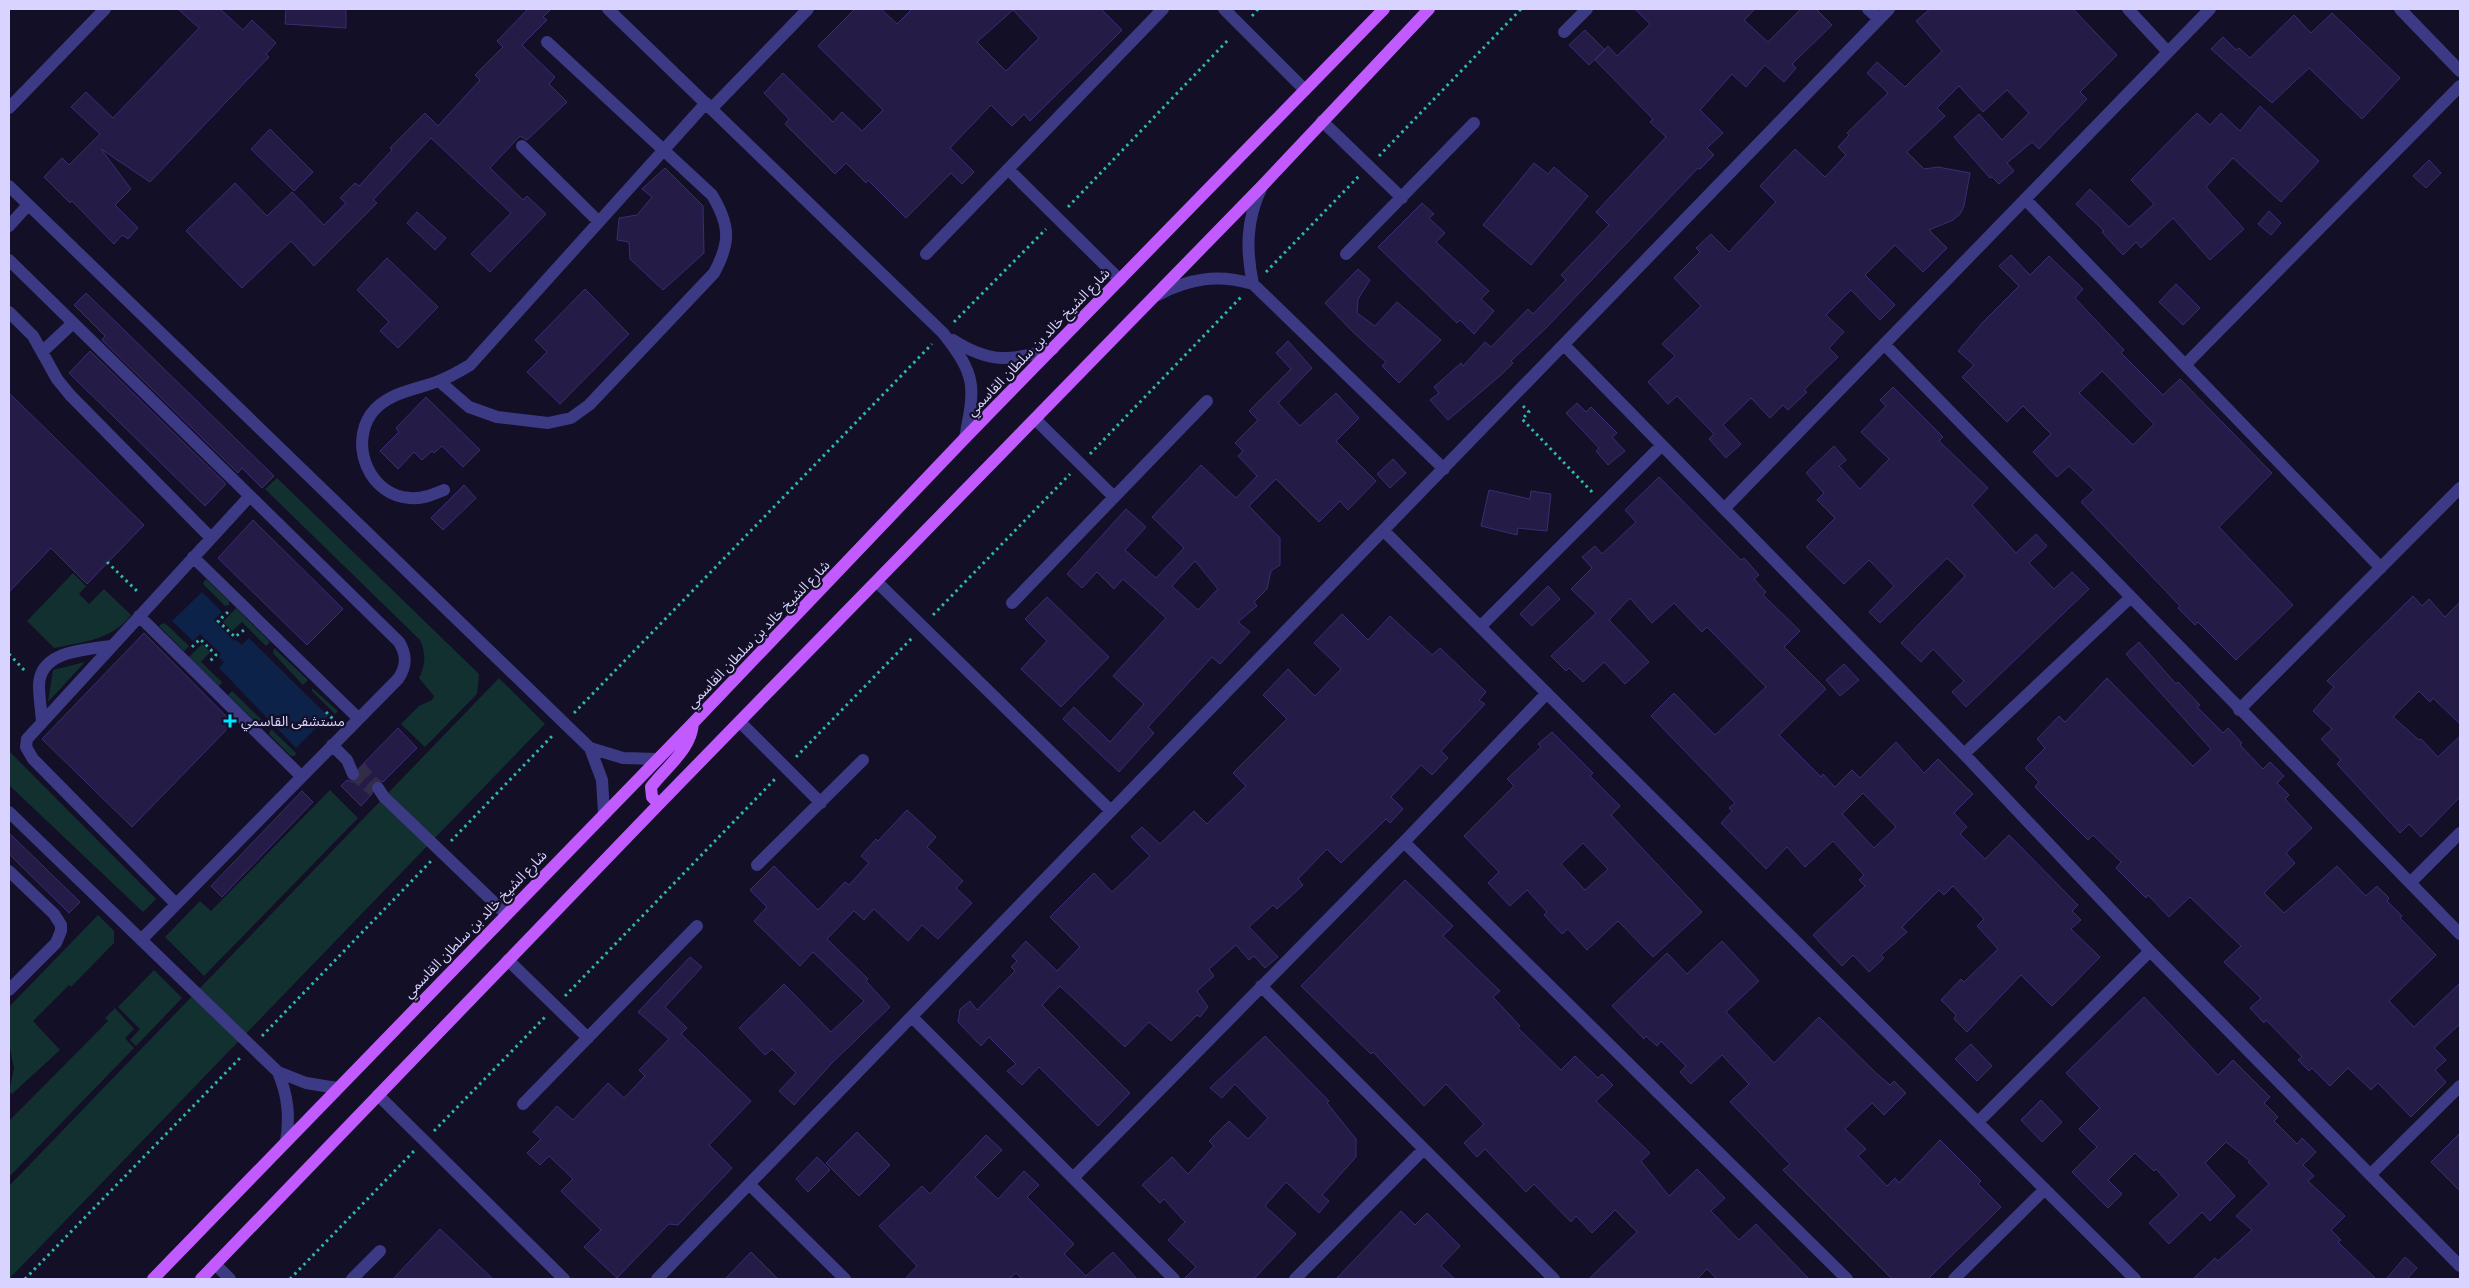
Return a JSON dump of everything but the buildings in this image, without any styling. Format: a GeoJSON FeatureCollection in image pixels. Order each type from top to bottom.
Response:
{"type":"FeatureCollection","features":[{"type":"Feature","properties":{"kind":"main road","name":"شارع الشيخ خالد بن سلطان القاسمي"},"geometry":{"type":"LineString","coordinates":[[153,1279],[693,723],[965,438],[1384,9]]}},
{"type":"Feature","properties":{"kind":"main road"},"geometry":{"type":"LineString","coordinates":[[201,1279],[659,804],[1263,185],[1429,9]]}},
{"type":"Feature","properties":{"kind":"main road"},"geometry":{"type":"LineString","coordinates":[[659,804],[652,797],[651,787],[688,744],[692,734],[693,723]]}},
{"type":"Feature","properties":{"kind":"street"},"geometry":{"type":"LineString","coordinates":[[9,108],[105,9]]}},
{"type":"Feature","properties":{"kind":"street"},"geometry":{"type":"LineString","coordinates":[[608,9],[943,333],[963,359],[970,375],[972,403],[965,438]]}},
{"type":"Feature","properties":{"kind":"street"},"geometry":{"type":"LineString","coordinates":[[444,490],[427,498],[408,498],[391,493],[376,482],[366,467],[362,449],[364,431],[371,414],[384,401],[439,381],[470,365],[664,149],[808,9]]}},
{"type":"Feature","properties":{"kind":"street"},"geometry":{"type":"LineString","coordinates":[[926,254],[1163,9]]}},
{"type":"Feature","properties":{"kind":"street"},"geometry":{"type":"LineString","coordinates":[[1224,9],[1305,90]]}},
{"type":"Feature","properties":{"kind":"street"},"geometry":{"type":"LineString","coordinates":[[1564,32],[1586,9]]}},
{"type":"Feature","properties":{"kind":"street"},"geometry":{"type":"LineString","coordinates":[[1868,9],[1879,19]]}},
{"type":"Feature","properties":{"kind":"street"},"geometry":{"type":"LineString","coordinates":[[657,1279],[1889,9]]}},
{"type":"Feature","properties":{"kind":"street"},"geometry":{"type":"LineString","coordinates":[[2128,9],[2168,52]]}},
{"type":"Feature","properties":{"kind":"street"},"geometry":{"type":"LineString","coordinates":[[1724,509],[2210,9]]}},
{"type":"Feature","properties":{"kind":"street"},"geometry":{"type":"LineString","coordinates":[[2400,9],[2460,71]]}},
{"type":"Feature","properties":{"kind":"street"},"geometry":{"type":"LineString","coordinates":[[439,381],[469,407],[497,417],[548,423],[570,418],[589,405],[714,273],[724,255],[727,234],[723,213],[712,194],[547,42]]}},
{"type":"Feature","properties":{"kind":"street"},"geometry":{"type":"LineString","coordinates":[[2185,365],[2460,86]]}},
{"type":"Feature","properties":{"kind":"street"},"geometry":{"type":"LineString","coordinates":[[1322,121],[1402,198]]}},
{"type":"Feature","properties":{"kind":"street"},"geometry":{"type":"LineString","coordinates":[[1346,254],[1474,123]]}},
{"type":"Feature","properties":{"kind":"street"},"geometry":{"type":"LineString","coordinates":[[522,146],[599,222]]}},
{"type":"Feature","properties":{"kind":"street"},"geometry":{"type":"LineString","coordinates":[[1008,169],[1059,216],[1120,280]]}},
{"type":"Feature","properties":{"kind":"street"},"geometry":{"type":"LineString","coordinates":[[1253,284],[1249,264],[1249,224],[1253,205],[1263,185]]}},
{"type":"Feature","properties":{"kind":"street"},"geometry":{"type":"LineString","coordinates":[[9,186],[590,748],[602,780],[604,814]]}},
{"type":"Feature","properties":{"kind":"street"},"geometry":{"type":"LineString","coordinates":[[2025,200],[2381,568]]}},
{"type":"Feature","properties":{"kind":"street"},"geometry":{"type":"LineString","coordinates":[[9,226],[28,205]]}},
{"type":"Feature","properties":{"kind":"street"},"geometry":{"type":"LineString","coordinates":[[9,260],[403,649],[405,664],[403,672],[142,939]]}},
{"type":"Feature","properties":{"kind":"street"},"geometry":{"type":"LineString","coordinates":[[1154,297],[1192,280],[1226,278],[1253,284],[1444,469]]}},
{"type":"Feature","properties":{"kind":"street"},"geometry":{"type":"LineString","coordinates":[[9,312],[33,336],[52,370],[67,391],[211,538]]}},
{"type":"Feature","properties":{"kind":"street"},"geometry":{"type":"LineString","coordinates":[[43,351],[73,322]]}},
{"type":"Feature","properties":{"kind":"street"},"geometry":{"type":"LineString","coordinates":[[943,333],[968,350],[993,359],[1020,357],[1053,348]]}},
{"type":"Feature","properties":{"kind":"street"},"geometry":{"type":"LineString","coordinates":[[1884,344],[2460,934]]}},
{"type":"Feature","properties":{"kind":"street"},"geometry":{"type":"LineString","coordinates":[[1564,345],[1964,754],[2150,951],[2460,1266]]}},
{"type":"Feature","properties":{"kind":"street"},"geometry":{"type":"LineString","coordinates":[[1012,603],[1207,401]]}},
{"type":"Feature","properties":{"kind":"street"},"geometry":{"type":"LineString","coordinates":[[1035,419],[1114,497]]}},
{"type":"Feature","properties":{"kind":"street"},"geometry":{"type":"LineString","coordinates":[[1480,627],[1662,445]]}},
{"type":"Feature","properties":{"kind":"street"},"geometry":{"type":"LineString","coordinates":[[2240,710],[2460,488]]}},
{"type":"Feature","properties":{"kind":"street"},"geometry":{"type":"LineString","coordinates":[[176,904],[28,754],[26,747],[27,739],[249,497]]}},
{"type":"Feature","properties":{"kind":"street"},"geometry":{"type":"LineString","coordinates":[[1384,531],[1979,1121],[2135,1279]]}},
{"type":"Feature","properties":{"kind":"street"},"geometry":{"type":"LineString","coordinates":[[193,557],[358,718]]}},
{"type":"Feature","properties":{"kind":"street"},"geometry":{"type":"LineString","coordinates":[[877,582],[1111,811]]}},
{"type":"Feature","properties":{"kind":"street"},"geometry":{"type":"LineString","coordinates":[[1964,754],[2131,597]]}},
{"type":"Feature","properties":{"kind":"street"},"geometry":{"type":"LineString","coordinates":[[139,616],[301,776]]}},
{"type":"Feature","properties":{"kind":"street"},"geometry":{"type":"LineString","coordinates":[[42,721],[39,685],[43,670],[53,659],[67,654],[111,646]]}},
{"type":"Feature","properties":{"kind":"street"},"geometry":{"type":"LineString","coordinates":[[1073,1178],[1260,986],[1404,842],[1547,693]]}},
{"type":"Feature","properties":{"kind":"street"},"geometry":{"type":"LineString","coordinates":[[740,722],[821,803]]}},
{"type":"Feature","properties":{"kind":"street"},"geometry":{"type":"LineString","coordinates":[[332,745],[357,770]]}},
{"type":"Feature","properties":{"kind":"street"},"geometry":{"type":"LineString","coordinates":[[590,748],[623,758],[657,759]]}},
{"type":"Feature","properties":{"kind":"street"},"geometry":{"type":"LineString","coordinates":[[757,865],[862,760]]}},
{"type":"Feature","properties":{"kind":"street"},"geometry":{"type":"LineString","coordinates":[[378,791],[506,914]]}},
{"type":"Feature","properties":{"kind":"street"},"geometry":{"type":"LineString","coordinates":[[9,812],[278,1072],[306,1083],[337,1088]]}},
{"type":"Feature","properties":{"kind":"street"},"geometry":{"type":"LineString","coordinates":[[2410,883],[2460,833]]}},
{"type":"Feature","properties":{"kind":"street"},"geometry":{"type":"LineString","coordinates":[[1404,842],[1847,1279]]}},
{"type":"Feature","properties":{"kind":"street"},"geometry":{"type":"LineString","coordinates":[[9,871],[54,914],[61,931],[56,943],[11,984]]}},
{"type":"Feature","properties":{"kind":"street"},"geometry":{"type":"LineString","coordinates":[[523,1104],[697,926]]}},
{"type":"Feature","properties":{"kind":"street"},"geometry":{"type":"LineString","coordinates":[[1979,1121],[2150,951]]}},
{"type":"Feature","properties":{"kind":"street"},"geometry":{"type":"LineString","coordinates":[[508,960],[588,1038]]}},
{"type":"Feature","properties":{"kind":"street"},"geometry":{"type":"LineString","coordinates":[[1260,986],[1554,1279]]}},
{"type":"Feature","properties":{"kind":"street"},"geometry":{"type":"LineString","coordinates":[[912,1017],[1174,1279]]}},
{"type":"Feature","properties":{"kind":"street"},"geometry":{"type":"LineString","coordinates":[[278,1072],[288,1106],[289,1124],[286,1142]]}},
{"type":"Feature","properties":{"kind":"street"},"geometry":{"type":"LineString","coordinates":[[2371,1174],[2460,1086]]}},
{"type":"Feature","properties":{"kind":"street"},"geometry":{"type":"LineString","coordinates":[[378,1095],[564,1279]]}},
{"type":"Feature","properties":{"kind":"street"},"geometry":{"type":"LineString","coordinates":[[1295,1279],[1423,1150]]}},
{"type":"Feature","properties":{"kind":"street"},"geometry":{"type":"LineString","coordinates":[[750,1185],[845,1279]]}},
{"type":"Feature","properties":{"kind":"street"},"geometry":{"type":"LineString","coordinates":[[1954,1279],[2045,1189]]}},
{"type":"Feature","properties":{"kind":"street"},"geometry":{"type":"LineString","coordinates":[[352,1279],[380,1251]]}},
{"type":"Feature","properties":{"kind":"street"},"geometry":{"type":"LineString","coordinates":[[215,1264],[230,1279]]}},
{"type":"Feature","properties":{"kind":"path"},"geometry":{"type":"LineString","coordinates":[[25,1279],[1258,9]]}},
{"type":"Feature","properties":{"kind":"path"},"geometry":{"type":"LineString","coordinates":[[290,1279],[1521,9]]}},
{"type":"Feature","properties":{"kind":"path"},"geometry":{"type":"LineString","coordinates":[[1514,397],[1529,412],[1522,419],[1604,503]]}},
{"type":"Feature","properties":{"kind":"path"},"geometry":{"type":"LineString","coordinates":[[226,628],[235,637],[243,629],[248,635]]}},
{"type":"Feature","properties":{"kind":"path"},"geometry":{"type":"LineString","coordinates":[[204,643],[212,650]]}},
{"type":"Feature","properties":{"kind":"path"},"geometry":{"type":"LineString","coordinates":[[9,654],[39,685]]}},
{"type":"Feature","properties":{"kind":"green space"},"geometry":{"type":"Polygon","coordinates":[[[277,478],[479,674],[477,694],[425,747],[401,724],[419,706],[432,700],[434,696],[419,678],[424,659],[420,640],[265,489],[277,478]]]}},
{"type":"Feature","properties":{"kind":"green space"},"geometry":{"type":"Polygon","coordinates":[[[73,573],[86,586],[79,594],[89,604],[104,589],[131,615],[124,623],[106,635],[86,642],[54,648],[27,621],[73,573]]]}},
{"type":"Feature","properties":{"kind":"green space"},"geometry":{"type":"Polygon","coordinates":[[[206,579],[229,601],[229,605],[225,606],[204,585],[203,583],[206,579]]]}},
{"type":"Feature","properties":{"kind":"green space"},"geometry":{"type":"Polygon","coordinates":[[[236,608],[270,642],[266,646],[242,622],[232,631],[223,622],[236,608]]]}},
{"type":"Feature","properties":{"kind":"green space"},"geometry":{"type":"Polygon","coordinates":[[[163,623],[189,646],[184,651],[159,626],[163,623]]]}},
{"type":"Feature","properties":{"kind":"green space"},"geometry":{"type":"Polygon","coordinates":[[[202,644],[210,652],[201,662],[222,682],[219,686],[189,657],[202,644]]]}},
{"type":"Feature","properties":{"kind":"green space"},"geometry":{"type":"Polygon","coordinates":[[[274,648],[308,680],[303,685],[273,653],[274,648]]]}},
{"type":"Feature","properties":{"kind":"green space"},"geometry":{"type":"Polygon","coordinates":[[[85,662],[48,702],[53,670],[85,662]]]}},
{"type":"Feature","properties":{"kind":"green space"},"geometry":{"type":"Polygon","coordinates":[[[499,678],[545,724],[9,1279],[9,1186],[499,678]]]}},
{"type":"Feature","properties":{"kind":"green space"},"geometry":{"type":"Polygon","coordinates":[[[312,688],[338,711],[335,714],[312,691],[312,688]]]}},
{"type":"Feature","properties":{"kind":"green space"},"geometry":{"type":"Polygon","coordinates":[[[232,691],[266,724],[265,728],[261,727],[228,695],[232,691]]]}},
{"type":"Feature","properties":{"kind":"green space"},"geometry":{"type":"Polygon","coordinates":[[[271,729],[296,753],[295,756],[291,756],[269,734],[271,729]]]}},
{"type":"Feature","properties":{"kind":"green space"},"geometry":{"type":"Polygon","coordinates":[[[9,751],[156,899],[143,912],[9,785],[9,751]]]}},
{"type":"Feature","properties":{"kind":"green space"},"geometry":{"type":"Polygon","coordinates":[[[330,790],[358,818],[204,976],[165,937],[200,901],[211,911],[330,790]]]}},
{"type":"Feature","properties":{"kind":"green space"},"geometry":{"type":"Polygon","coordinates":[[[98,915],[114,931],[114,943],[71,987],[69,985],[33,1021],[60,1050],[12,1094],[9,1092],[14,1068],[9,1044],[9,1007],[98,915]]]}},
{"type":"Feature","properties":{"kind":"green space"},"geometry":{"type":"Polygon","coordinates":[[[154,970],[182,998],[136,1046],[130,1040],[140,1029],[118,1007],[154,970]]]}},
{"type":"Feature","properties":{"kind":"green space"},"geometry":{"type":"Polygon","coordinates":[[[115,1008],[134,1029],[125,1038],[134,1048],[9,1177],[9,1121],[108,1021],[105,1018],[115,1008]]]}},
{"type":"Feature","properties":{"kind":"water"},"geometry":{"type":"Polygon","coordinates":[[[202,592],[222,612],[214,620],[234,641],[236,640],[242,645],[249,638],[328,716],[296,748],[219,668],[224,662],[219,657],[221,654],[200,634],[193,641],[172,621],[202,592]]]}},
{"type":"Feature","properties":{"kind":"tunnel"},"geometry":{"type":"LineString","coordinates":[[360,767],[378,788]]}},
{"type":"Feature","properties":{"kind":"tunnel"},"geometry":{"type":"LineString","coordinates":[[353,774],[374,791]]}},
{"type":"Feature","properties":{"kind":"place","name":"مستشفى القاسمي"},"geometry":{"type":"Point","coordinates":[230,721]}}]}
